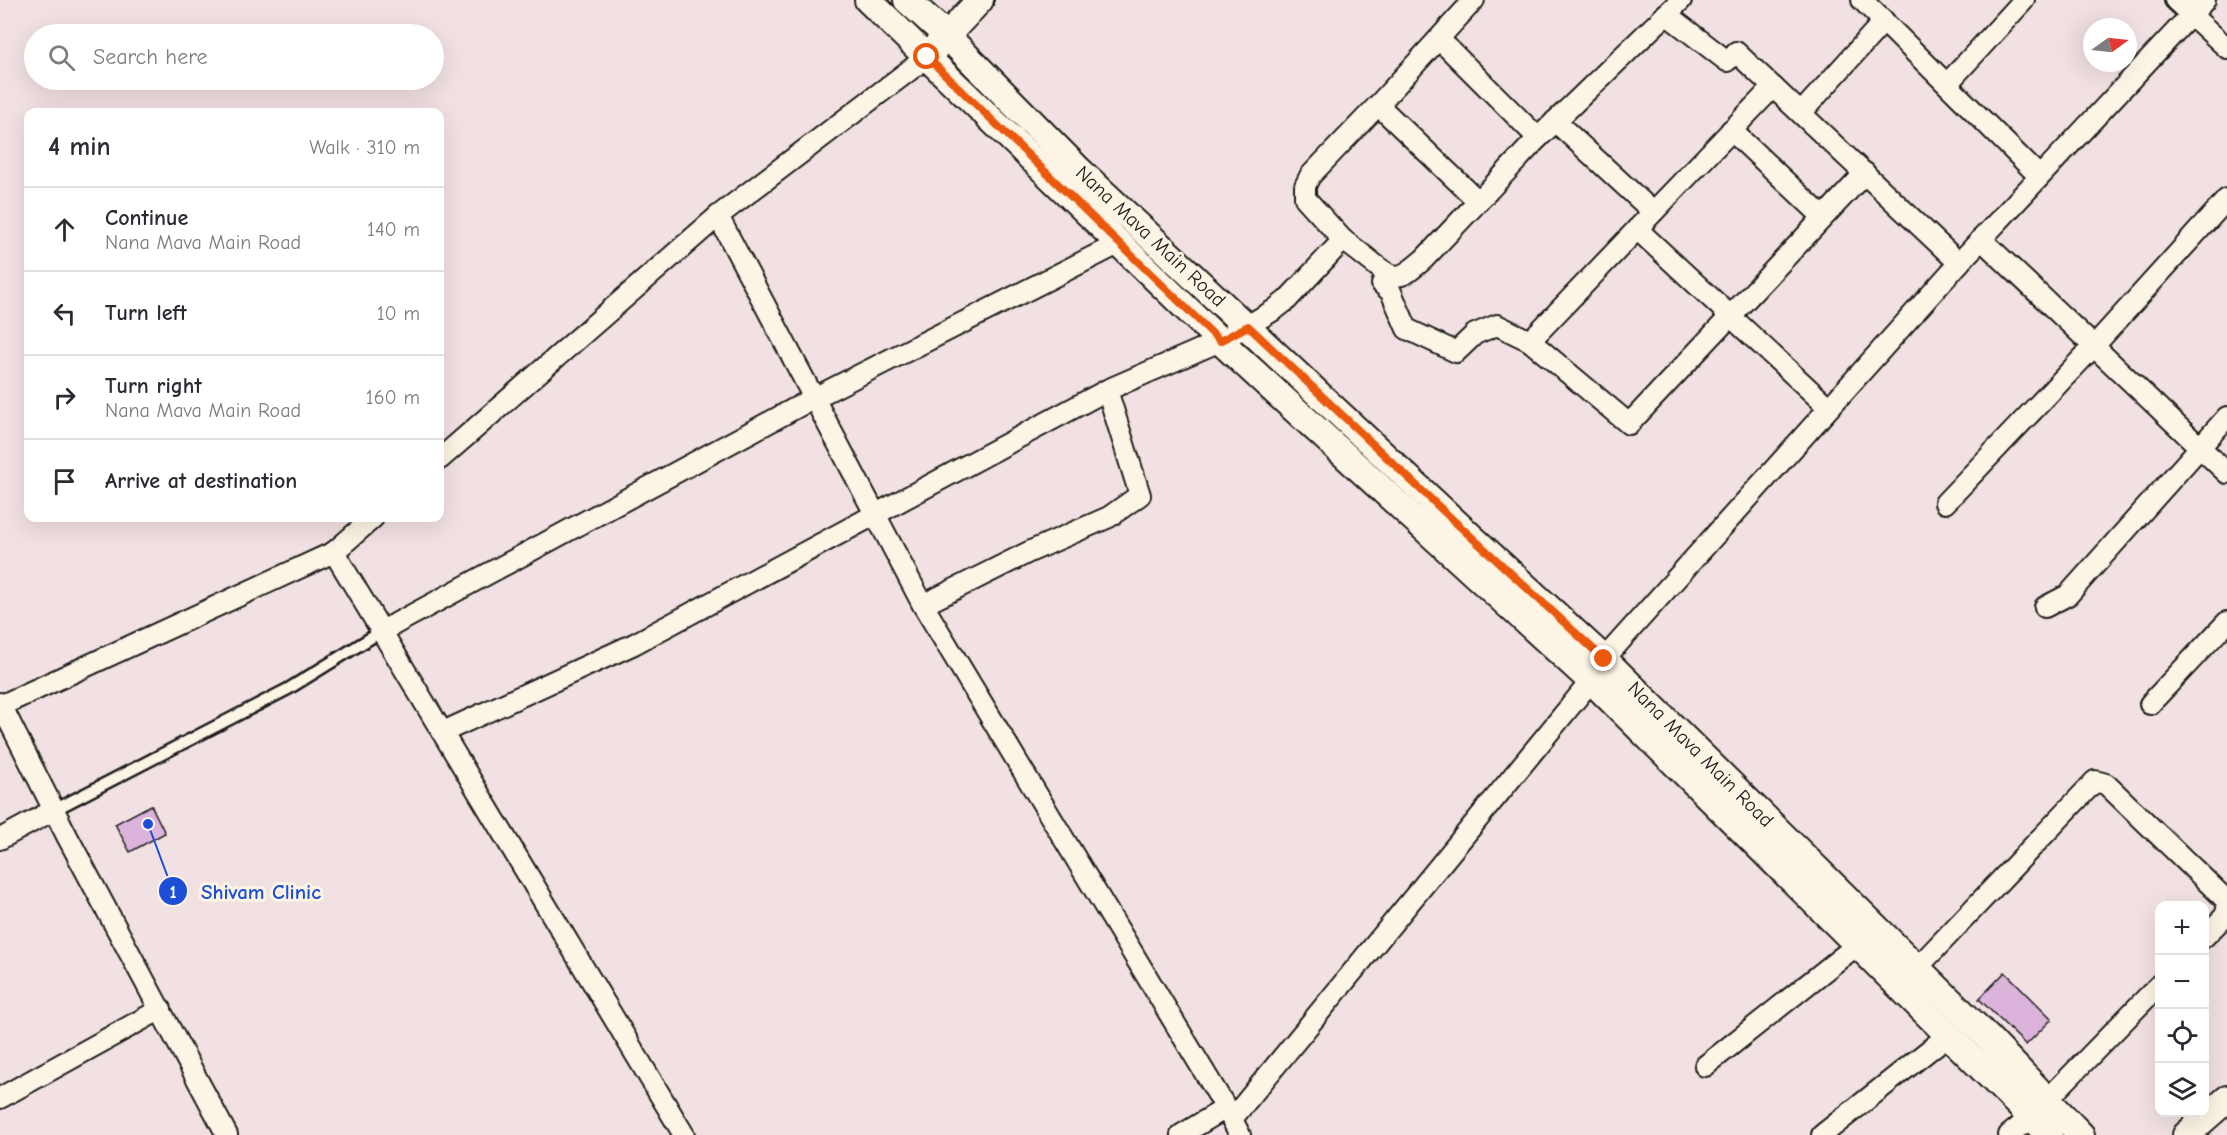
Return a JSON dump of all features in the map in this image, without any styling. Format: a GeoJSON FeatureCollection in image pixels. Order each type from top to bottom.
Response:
{"type":"FeatureCollection","features":[{"type":"Feature","properties":{"kind":"street","name":"Nana Mava Main Road"},"geometry":{"type":"LineString","coordinates":[[868,0],[1220,341],[1591,681],[1947,1036],[2038,1109],[2081,1135]]}},
{"type":"Feature","properties":{"kind":"street","name":"Nana Mava Main Road"},"geometry":{"type":"LineString","coordinates":[[907,0],[947,36],[1079,170],[1604,659],[1917,968],[2038,1109],[2049,1135]]}},
{"type":"Feature","properties":{"kind":"street"},"geometry":{"type":"LineString","coordinates":[[444,456],[718,216],[927,57],[980,0]]}},
{"type":"Feature","properties":{"kind":"street"},"geometry":{"type":"LineString","coordinates":[[1474,0],[1310,176],[1305,186],[1305,198],[1343,240],[1388,276],[1398,276],[1409,272],[1424,259],[1538,138],[1681,0]]}},
{"type":"Feature","properties":{"kind":"street"},"geometry":{"type":"LineString","coordinates":[[1863,0],[2039,176]]}},
{"type":"Feature","properties":{"kind":"street"},"geometry":{"type":"LineString","coordinates":[[1947,84],[2024,0]]}},
{"type":"Feature","properties":{"kind":"street"},"geometry":{"type":"LineString","coordinates":[[2175,0],[2227,48]]}},
{"type":"Feature","properties":{"kind":"street"},"geometry":{"type":"LineString","coordinates":[[1181,1135],[1232,1121],[1591,681],[1604,659],[1959,262],[2205,0]]}},
{"type":"Feature","properties":{"kind":"street"},"geometry":{"type":"LineString","coordinates":[[1666,14],[1773,87],[1959,262]]}},
{"type":"Feature","properties":{"kind":"street"},"geometry":{"type":"LineString","coordinates":[[1801,113],[1884,21]]}},
{"type":"Feature","properties":{"kind":"street"},"geometry":{"type":"LineString","coordinates":[[1439,39],[1538,138]]}},
{"type":"Feature","properties":{"kind":"street"},"geometry":{"type":"LineString","coordinates":[[1530,340],[1773,87]]}},
{"type":"Feature","properties":{"kind":"street"},"geometry":{"type":"LineString","coordinates":[[1378,105],[1478,201]]}},
{"type":"Feature","properties":{"kind":"street"},"geometry":{"type":"LineString","coordinates":[[1555,121],[1653,212]]}},
{"type":"Feature","properties":{"kind":"street"},"geometry":{"type":"LineString","coordinates":[[1731,130],[1823,217]]}},
{"type":"Feature","properties":{"kind":"street"},"geometry":{"type":"LineString","coordinates":[[1382,284],[1391,292],[1407,328],[1456,352],[1475,334],[1497,325],[1530,340],[1629,423],[1864,173]]}},
{"type":"Feature","properties":{"kind":"street"},"geometry":{"type":"LineString","coordinates":[[1945,503],[2094,346],[2227,199]]}},
{"type":"Feature","properties":{"kind":"street"},"geometry":{"type":"LineString","coordinates":[[718,216],[923,605],[1232,1121]]}},
{"type":"Feature","properties":{"kind":"street"},"geometry":{"type":"LineString","coordinates":[[1637,229],[1828,406]]}},
{"type":"Feature","properties":{"kind":"street"},"geometry":{"type":"LineString","coordinates":[[1981,239],[2227,473]]}},
{"type":"Feature","properties":{"kind":"street"},"geometry":{"type":"LineString","coordinates":[[443,732],[634,644],[1107,390],[1220,341],[1248,326],[1287,300],[1343,240]]}},
{"type":"Feature","properties":{"kind":"street"},"geometry":{"type":"LineString","coordinates":[[382,631],[814,398],[1118,244]]}},
{"type":"Feature","properties":{"kind":"street"},"geometry":{"type":"LineString","coordinates":[[923,605],[1029,552],[1108,517],[1140,495],[1107,390]]}},
{"type":"Feature","properties":{"kind":"street"},"geometry":{"type":"LineString","coordinates":[[2046,607],[2067,595],[2227,417]]}},
{"type":"Feature","properties":{"kind":"street"},"geometry":{"type":"LineString","coordinates":[[227,1135],[0,704],[334,552],[368,522]]}},
{"type":"Feature","properties":{"kind":"street"},"geometry":{"type":"LineString","coordinates":[[334,552],[684,1135]]}},
{"type":"Feature","properties":{"kind":"street"},"geometry":{"type":"LineString","coordinates":[[2150,704],[2227,622]]}},
{"type":"Feature","properties":{"kind":"street"},"geometry":{"type":"LineString","coordinates":[[1917,968],[2095,781],[2106,784],[2225,899],[2227,905]]}},
{"type":"Feature","properties":{"kind":"street"},"geometry":{"type":"LineString","coordinates":[[0,839],[54,810]]}},
{"type":"Feature","properties":{"kind":"street"},"geometry":{"type":"LineString","coordinates":[[2209,933],[2225,916],[2227,910]]}},
{"type":"Feature","properties":{"kind":"street"},"geometry":{"type":"LineString","coordinates":[[1705,1066],[1857,945]]}},
{"type":"Feature","properties":{"kind":"street"},"geometry":{"type":"LineString","coordinates":[[2009,1135],[2038,1109],[2155,989]]}},
{"type":"Feature","properties":{"kind":"street"},"geometry":{"type":"LineString","coordinates":[[0,1098],[161,1009]]}},
{"type":"Feature","properties":{"kind":"street"},"geometry":{"type":"LineString","coordinates":[[1822,1135],[1947,1036]]}},
{"type":"Feature","properties":{"kind":"street"},"geometry":{"type":"LineString","coordinates":[[2186,1135],[2227,1100]]}},
{"type":"Feature","properties":{"kind":"lane"},"geometry":{"type":"LineString","coordinates":[[54,810],[288,689],[382,631]]}},
{"type":"Feature","properties":{"kind":"building"},"geometry":{"type":"Polygon","coordinates":[[[151,805],[165,833],[130,852],[115,824],[151,805]]]}},
{"type":"Feature","properties":{"kind":"building"},"geometry":{"type":"Polygon","coordinates":[[[2005,972],[2052,1019],[2026,1045],[1979,999],[2005,972]]]}},
{"type":"Feature","properties":{"kind":"place","name":"Shivam Clinic"},"geometry":{"type":"Point","coordinates":[148,824]}},
{"type":"Feature","properties":{"kind":"route"},"geometry":{"type":"LineString","coordinates":[[927,57],[1220,341],[1248,326],[1604,659]]}}]}
